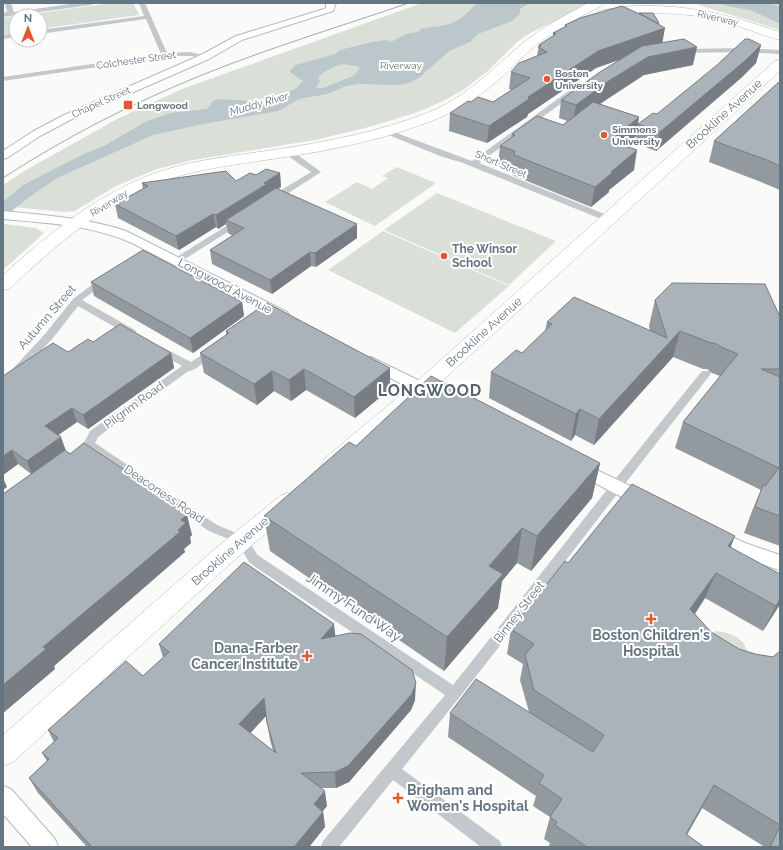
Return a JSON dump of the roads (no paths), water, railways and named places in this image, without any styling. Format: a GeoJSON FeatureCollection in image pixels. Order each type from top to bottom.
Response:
{"type":"FeatureCollection","features":[{"type":"Feature","properties":{"kind":"highway","name":"Riverway"},"geometry":{"type":"LineString","coordinates":[[3,285],[42,250],[77,223],[120,195],[156,178],[193,167],[288,152],[384,130],[433,115],[463,100],[490,81],[527,46],[539,37],[568,18],[598,3]]}},
{"type":"Feature","properties":{"kind":"highway"},"geometry":{"type":"LineString","coordinates":[[563,26],[610,3]]}},
{"type":"Feature","properties":{"kind":"highway"},"geometry":{"type":"LineString","coordinates":[[682,3],[726,19]]}},
{"type":"Feature","properties":{"kind":"highway","name":"Riverway"},"geometry":{"type":"LineString","coordinates":[[539,37],[563,26],[597,15],[635,10],[678,11],[726,19],[780,36]]}},
{"type":"Feature","properties":{"kind":"highway","name":"Brookline Avenue"},"geometry":{"type":"LineString","coordinates":[[3,753],[242,540],[422,388],[780,64]]}},
{"type":"Feature","properties":{"kind":"main road"},"geometry":{"type":"LineString","coordinates":[[205,57],[239,38],[324,12],[331,5]]}},
{"type":"Feature","properties":{"kind":"main road","name":"Chapel Street"},"geometry":{"type":"LineString","coordinates":[[3,156],[36,134],[68,117],[205,57]]}},
{"type":"Feature","properties":{"kind":"main road","name":"Longwood Avenue"},"geometry":{"type":"LineString","coordinates":[[3,215],[77,223],[111,229],[132,237],[150,251],[177,260],[267,312],[296,323]]}},
{"type":"Feature","properties":{"kind":"main road"},"geometry":{"type":"LineString","coordinates":[[356,354],[444,399]]}},
{"type":"Feature","properties":{"kind":"main road"},"geometry":{"type":"LineString","coordinates":[[561,459],[662,510]]}},
{"type":"Feature","properties":{"kind":"main road"},"geometry":{"type":"LineString","coordinates":[[695,527],[731,545],[780,563]]}},
{"type":"Feature","properties":{"kind":"main road"},"geometry":{"type":"LineString","coordinates":[[3,798],[47,847]]}},
{"type":"Feature","properties":{"kind":"street"},"geometry":{"type":"LineString","coordinates":[[48,9],[91,3]]}},
{"type":"Feature","properties":{"kind":"street"},"geometry":{"type":"LineString","coordinates":[[142,3],[165,55]]}},
{"type":"Feature","properties":{"kind":"street"},"geometry":{"type":"LineString","coordinates":[[48,31],[148,17]]}},
{"type":"Feature","properties":{"kind":"street"},"geometry":{"type":"LineString","coordinates":[[677,52],[734,50],[780,52]]}},
{"type":"Feature","properties":{"kind":"street","name":"Colchester Street"},"geometry":{"type":"LineString","coordinates":[[3,79],[165,55],[185,54],[205,57]]}},
{"type":"Feature","properties":{"kind":"street"},"geometry":{"type":"LineString","coordinates":[[473,164],[580,88]]}},
{"type":"Feature","properties":{"kind":"street","name":"Short Street"},"geometry":{"type":"LineString","coordinates":[[384,130],[609,219]]}},
{"type":"Feature","properties":{"kind":"street"},"geometry":{"type":"LineString","coordinates":[[264,205],[316,172],[288,152]]}},
{"type":"Feature","properties":{"kind":"street"},"geometry":{"type":"LineString","coordinates":[[177,260],[245,217]]}},
{"type":"Feature","properties":{"kind":"street","name":"Autumn Street"},"geometry":{"type":"LineString","coordinates":[[3,380],[12,376],[49,336],[76,301],[89,290],[115,274]]}},
{"type":"Feature","properties":{"kind":"street"},"geometry":{"type":"LineString","coordinates":[[76,301],[137,336]]}},
{"type":"Feature","properties":{"kind":"street"},"geometry":{"type":"LineString","coordinates":[[150,344],[191,367]]}},
{"type":"Feature","properties":{"kind":"street","name":"Pilgrim Road"},"geometry":{"type":"LineString","coordinates":[[73,455],[89,444],[94,434],[183,370],[191,367],[221,346]]}},
{"type":"Feature","properties":{"kind":"street","name":"Binney Street"},"geometry":{"type":"LineString","coordinates":[[329,847],[454,694],[617,487],[644,450],[706,373]]}},
{"type":"Feature","properties":{"kind":"street","name":"Deaconess Road"},"geometry":{"type":"LineString","coordinates":[[89,444],[213,528],[242,540]]}},
{"type":"Feature","properties":{"kind":"street","name":"Jimmy Fund Way"},"geometry":{"type":"LineString","coordinates":[[242,540],[253,558],[258,562],[454,694]]}},
{"type":"Feature","properties":{"kind":"street"},"geometry":{"type":"LineString","coordinates":[[392,770],[494,847]]}},
{"type":"Feature","properties":{"kind":"water","name":"Muddy River"},"geometry":{"type":"Polygon","coordinates":[[[479,3],[532,3],[520,9],[520,14],[512,21],[478,34],[470,42],[449,51],[420,77],[409,83],[398,85],[358,84],[346,86],[327,94],[299,99],[278,111],[203,124],[153,135],[57,178],[32,195],[3,218],[3,202],[23,185],[84,154],[106,145],[145,122],[171,113],[207,109],[213,101],[217,99],[255,101],[272,98],[295,89],[303,81],[290,72],[296,65],[335,54],[340,50],[372,42],[385,40],[391,42],[409,33],[419,32],[420,29],[451,24],[460,19],[479,3]],[[342,64],[329,69],[318,78],[320,81],[316,88],[323,88],[353,76],[360,68],[357,66],[342,64]]]}},
{"type":"Feature","properties":{"kind":"water"},"geometry":{"type":"Polygon","coordinates":[[[719,3],[769,3],[780,7],[780,24],[751,10],[731,7],[719,3]]]}},
{"type":"Feature","properties":{"kind":"tram line"},"geometry":{"type":"LineString","coordinates":[[3,178],[49,149],[97,123],[197,77],[302,38],[409,3]]}},
{"type":"Feature","properties":{"kind":"place","name":"Boston University"},"geometry":{"type":"Point","coordinates":[547,79]}},
{"type":"Feature","properties":{"kind":"place","name":"Longwood"},"geometry":{"type":"Point","coordinates":[128,105]}},
{"type":"Feature","properties":{"kind":"place","name":"Simmons University"},"geometry":{"type":"Point","coordinates":[604,135]}},
{"type":"Feature","properties":{"kind":"place","name":"The Winsor School"},"geometry":{"type":"Point","coordinates":[444,256]}},
{"type":"Feature","properties":{"kind":"place","name":"Boston Children's Hospital"},"geometry":{"type":"Point","coordinates":[651,619]}},
{"type":"Feature","properties":{"kind":"place","name":"Dana-Farber Cancer Institute"},"geometry":{"type":"Point","coordinates":[307,656]}},
{"type":"Feature","properties":{"kind":"place","name":"Brigham and Women's Hospital"},"geometry":{"type":"Point","coordinates":[398,798]}},
{"type":"Feature","properties":{"kind":"district","name":"LONGWOOD"},"geometry":{"type":"Point","coordinates":[430,390]}}]}
